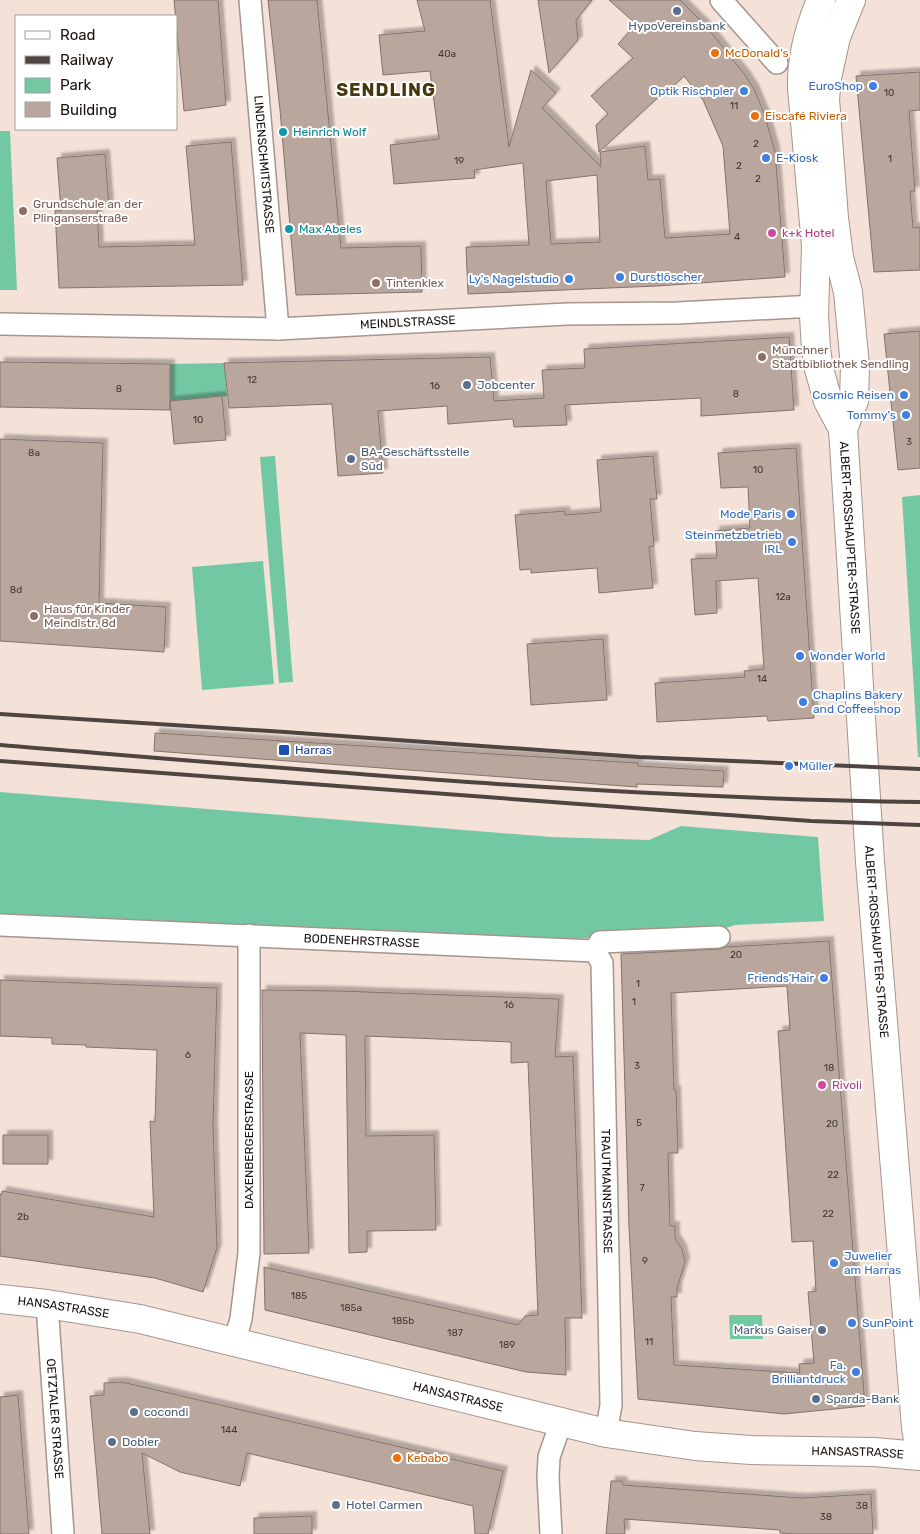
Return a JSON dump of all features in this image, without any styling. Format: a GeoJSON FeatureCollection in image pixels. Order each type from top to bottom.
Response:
{"type":"FeatureCollection","features":[{"type":"Feature","properties":{"kind":"main road"},"geometry":{"type":"LineString","coordinates":[[815,120],[801,71],[807,39],[821,0]]}},
{"type":"Feature","properties":{"kind":"main road"},"geometry":{"type":"LineString","coordinates":[[815,120],[825,99],[828,71],[836,37],[851,0]]}},
{"type":"Feature","properties":{"kind":"main road","name":"ALBERT-ROSSHAUPTER-STRASSE"},"geometry":{"type":"LineString","coordinates":[[815,120],[815,328],[819,369],[828,401],[843,430]]}},
{"type":"Feature","properties":{"kind":"main road","name":"ALBERT-ROSSHAUPTER-STRASSE"},"geometry":{"type":"LineString","coordinates":[[815,120],[848,292],[855,366],[854,400],[843,430],[870,862],[916,1427],[920,1455]]}},
{"type":"Feature","properties":{"kind":"main road","name":"HANSASTRASSE"},"geometry":{"type":"LineString","coordinates":[[0,1299],[47,1304],[140,1319],[606,1433],[695,1446],[751,1450],[874,1452],[920,1455]]}},
{"type":"Feature","properties":{"kind":"street","name":"LINDENSCHMITSTRASSE"},"geometry":{"type":"LineString","coordinates":[[250,0],[278,328]]}},
{"type":"Feature","properties":{"kind":"street"},"geometry":{"type":"LineString","coordinates":[[721,0],[777,63]]}},
{"type":"Feature","properties":{"kind":"street","name":"MEINDLSTRASSE"},"geometry":{"type":"LineString","coordinates":[[0,324],[278,328],[567,314],[677,314],[815,306]]}},
{"type":"Feature","properties":{"kind":"street","name":"BODENEHRSTRASSE"},"geometry":{"type":"LineString","coordinates":[[0,925],[595,951],[600,942],[719,937]]}},
{"type":"Feature","properties":{"kind":"street","name":"DAXENBERGERSTRASSE"},"geometry":{"type":"LineString","coordinates":[[234,1343],[241,1319],[249,1253],[249,935]]}},
{"type":"Feature","properties":{"kind":"street","name":"TRAUTMANNSTRASSE"},"geometry":{"type":"LineString","coordinates":[[595,951],[602,963],[611,1405],[606,1433]]}},
{"type":"Feature","properties":{"kind":"street","name":"OETZTALER STRASSE"},"geometry":{"type":"LineString","coordinates":[[47,1304],[63,1534]]}},
{"type":"Feature","properties":{"kind":"street"},"geometry":{"type":"LineString","coordinates":[[551,1534],[548,1477],[549,1457],[560,1422]]}},
{"type":"Feature","properties":{"kind":"green space"},"geometry":{"type":"Polygon","coordinates":[[[0,131],[10,131],[17,290],[0,290],[0,131]]]}},
{"type":"Feature","properties":{"kind":"green space"},"geometry":{"type":"Polygon","coordinates":[[[224,363],[227,396],[170,401],[170,364],[224,363]]]}},
{"type":"Feature","properties":{"kind":"green space"},"geometry":{"type":"Polygon","coordinates":[[[275,456],[293,682],[279,683],[260,457],[275,456]]]}},
{"type":"Feature","properties":{"kind":"green space"},"geometry":{"type":"Polygon","coordinates":[[[920,495],[920,757],[918,757],[902,497],[920,495]]]}},
{"type":"Feature","properties":{"kind":"green space"},"geometry":{"type":"Polygon","coordinates":[[[263,561],[274,684],[202,690],[192,567],[263,561]]]}},
{"type":"Feature","properties":{"kind":"green space"},"geometry":{"type":"Polygon","coordinates":[[[0,792],[551,837],[649,840],[681,826],[818,837],[824,921],[735,925],[717,931],[572,939],[461,938],[0,920],[0,792]]]}},
{"type":"Feature","properties":{"kind":"green space"},"geometry":{"type":"Polygon","coordinates":[[[729,1315],[762,1315],[763,1339],[730,1339],[729,1315]]]}},
{"type":"Feature","properties":{"kind":"building"},"geometry":{"type":"Polygon","coordinates":[[[174,0],[218,0],[226,105],[184,111],[178,44],[178,15],[175,15],[174,0]]]}},
{"type":"Feature","properties":{"kind":"building"},"geometry":{"type":"Polygon","coordinates":[[[268,0],[317,0],[341,248],[421,246],[422,292],[296,295],[280,110],[268,0]]]}},
{"type":"Feature","properties":{"kind":"building"},"geometry":{"type":"Polygon","coordinates":[[[417,0],[490,0],[509,147],[531,70],[556,93],[542,108],[601,167],[600,152],[645,146],[648,180],[660,179],[665,238],[730,234],[723,146],[703,100],[684,76],[599,152],[596,125],[608,114],[591,96],[633,58],[618,44],[636,24],[609,0],[680,0],[705,25],[745,75],[754,89],[764,113],[775,151],[785,277],[657,286],[468,294],[466,247],[529,245],[523,163],[474,170],[475,178],[394,184],[390,145],[439,139],[430,71],[383,75],[379,35],[425,31],[417,0]],[[597,175],[546,181],[551,244],[600,242],[597,175]]]}},
{"type":"Feature","properties":{"kind":"building"},"geometry":{"type":"Polygon","coordinates":[[[538,0],[592,0],[576,20],[578,40],[549,73],[538,0]]]}},
{"type":"Feature","properties":{"kind":"building"},"geometry":{"type":"Polygon","coordinates":[[[920,72],[920,110],[909,111],[915,191],[910,191],[913,228],[920,227],[920,270],[874,272],[856,76],[920,72]]]}},
{"type":"Feature","properties":{"kind":"building"},"geometry":{"type":"Polygon","coordinates":[[[231,142],[243,285],[59,288],[55,210],[61,211],[57,158],[105,154],[109,207],[97,208],[99,247],[195,245],[186,146],[231,142]]]}},
{"type":"Feature","properties":{"kind":"building"},"geometry":{"type":"Polygon","coordinates":[[[920,331],[920,468],[898,470],[884,334],[920,331]]]}},
{"type":"Feature","properties":{"kind":"building"},"geometry":{"type":"Polygon","coordinates":[[[789,337],[794,410],[701,416],[701,398],[565,405],[567,425],[514,427],[513,419],[448,424],[447,406],[378,411],[383,473],[338,476],[332,404],[229,408],[224,363],[490,357],[494,401],[544,398],[542,370],[585,368],[584,349],[789,337]]]}},
{"type":"Feature","properties":{"kind":"building"},"geometry":{"type":"Polygon","coordinates":[[[0,362],[170,364],[170,410],[0,407],[0,362]]]}},
{"type":"Feature","properties":{"kind":"building"},"geometry":{"type":"Polygon","coordinates":[[[222,396],[226,440],[174,444],[170,401],[222,396]]]}},
{"type":"Feature","properties":{"kind":"building"},"geometry":{"type":"Polygon","coordinates":[[[0,439],[103,443],[99,603],[166,607],[164,652],[0,641],[0,439]]]}},
{"type":"Feature","properties":{"kind":"building"},"geometry":{"type":"Polygon","coordinates":[[[796,448],[814,718],[768,721],[767,716],[657,722],[655,683],[745,677],[744,671],[764,669],[758,578],[716,581],[717,613],[695,615],[691,559],[717,558],[715,531],[750,528],[748,487],[721,488],[718,453],[796,448]]]}},
{"type":"Feature","properties":{"kind":"building"},"geometry":{"type":"Polygon","coordinates":[[[653,456],[657,499],[650,499],[654,546],[649,547],[653,588],[599,593],[597,568],[531,573],[531,569],[520,570],[515,515],[565,511],[565,515],[601,512],[597,460],[653,456]]]}},
{"type":"Feature","properties":{"kind":"building"},"geometry":{"type":"Polygon","coordinates":[[[603,639],[607,700],[531,705],[527,644],[603,639]]]}},
{"type":"Feature","properties":{"kind":"building"},"geometry":{"type":"Polygon","coordinates":[[[155,733],[638,763],[638,766],[724,771],[723,787],[637,784],[637,787],[154,751],[155,733]]]}},
{"type":"Feature","properties":{"kind":"building"},"geometry":{"type":"Polygon","coordinates":[[[829,941],[865,1406],[784,1414],[638,1399],[629,1227],[621,954],[720,949],[726,947],[829,941]],[[787,986],[671,993],[678,1153],[668,1153],[670,1226],[675,1226],[675,1238],[682,1249],[685,1262],[677,1288],[677,1297],[671,1297],[674,1365],[800,1373],[799,1364],[814,1363],[808,1292],[816,1291],[813,1241],[792,1242],[778,1031],[790,1030],[787,986]]]}},
{"type":"Feature","properties":{"kind":"building"},"geometry":{"type":"Polygon","coordinates":[[[0,980],[217,988],[213,1124],[217,1248],[203,1292],[155,1278],[0,1256],[0,1194],[2,1194],[2,1191],[154,1217],[150,1121],[155,1122],[157,1050],[52,1044],[52,1038],[0,1036],[0,980]]]}},
{"type":"Feature","properties":{"kind":"building"},"geometry":{"type":"Polygon","coordinates":[[[262,990],[559,999],[555,1057],[573,1056],[582,1318],[565,1318],[566,1375],[526,1372],[265,1310],[264,1267],[518,1325],[525,1316],[538,1315],[528,1062],[511,1063],[511,1042],[365,1036],[366,1136],[434,1135],[436,1230],[367,1231],[367,1252],[349,1253],[346,1035],[300,1033],[309,1253],[264,1254],[262,990]]]}},
{"type":"Feature","properties":{"kind":"building"},"geometry":{"type":"Polygon","coordinates":[[[3,1135],[48,1135],[48,1164],[3,1164],[3,1135]]]}},
{"type":"Feature","properties":{"kind":"building"},"geometry":{"type":"Polygon","coordinates":[[[122,1382],[503,1471],[488,1534],[475,1534],[473,1506],[247,1453],[240,1486],[180,1472],[142,1453],[150,1534],[102,1534],[90,1396],[104,1395],[104,1383],[122,1382]]]}},
{"type":"Feature","properties":{"kind":"building"},"geometry":{"type":"Polygon","coordinates":[[[18,1395],[29,1534],[0,1534],[0,1397],[18,1395]]]}},
{"type":"Feature","properties":{"kind":"building"},"geometry":{"type":"Polygon","coordinates":[[[611,1481],[622,1481],[623,1485],[801,1498],[871,1494],[873,1534],[796,1534],[780,1533],[780,1530],[624,1519],[625,1534],[606,1534],[611,1481]]]}},
{"type":"Feature","properties":{"kind":"building"},"geometry":{"type":"Polygon","coordinates":[[[312,1516],[312,1534],[254,1534],[254,1518],[312,1516]]]}},
{"type":"Feature","properties":{"kind":"railway"},"geometry":{"type":"LineString","coordinates":[[0,714],[639,757],[920,769]]}},
{"type":"Feature","properties":{"kind":"railway"},"geometry":{"type":"LineString","coordinates":[[0,745],[345,773],[575,789],[690,795],[920,802]]}},
{"type":"Feature","properties":{"kind":"railway"},"geometry":{"type":"LineString","coordinates":[[0,761],[811,821],[920,825]]}},
{"type":"Feature","properties":{"kind":"place","name":"HypoVereinsbank"},"geometry":{"type":"Point","coordinates":[677,11]}},
{"type":"Feature","properties":{"kind":"place","name":"McDonald's"},"geometry":{"type":"Point","coordinates":[715,53]}},
{"type":"Feature","properties":{"kind":"place","name":"EuroShop"},"geometry":{"type":"Point","coordinates":[873,86]}},
{"type":"Feature","properties":{"kind":"place","name":"Optik Rischpler"},"geometry":{"type":"Point","coordinates":[744,91]}},
{"type":"Feature","properties":{"kind":"place","name":"Eiscafé Riviera"},"geometry":{"type":"Point","coordinates":[755,116]}},
{"type":"Feature","properties":{"kind":"place","name":"Heinrich Wolf"},"geometry":{"type":"Point","coordinates":[283,132]}},
{"type":"Feature","properties":{"kind":"place","name":"E-Kiosk"},"geometry":{"type":"Point","coordinates":[766,158]}},
{"type":"Feature","properties":{"kind":"place","name":"Grundschule an der Plinganserstraße"},"geometry":{"type":"Point","coordinates":[23,211]}},
{"type":"Feature","properties":{"kind":"place","name":"Max Abeles"},"geometry":{"type":"Point","coordinates":[289,229]}},
{"type":"Feature","properties":{"kind":"place","name":"k+k Hotel"},"geometry":{"type":"Point","coordinates":[772,233]}},
{"type":"Feature","properties":{"kind":"place","name":"Durstlöscher"},"geometry":{"type":"Point","coordinates":[620,277]}},
{"type":"Feature","properties":{"kind":"place","name":"Ly's Nagelstudio"},"geometry":{"type":"Point","coordinates":[569,279]}},
{"type":"Feature","properties":{"kind":"place","name":"Tintenklex"},"geometry":{"type":"Point","coordinates":[376,283]}},
{"type":"Feature","properties":{"kind":"place","name":"Münchner Stadtbibliothek Sendling"},"geometry":{"type":"Point","coordinates":[762,357]}},
{"type":"Feature","properties":{"kind":"place","name":"Jobcenter"},"geometry":{"type":"Point","coordinates":[467,385]}},
{"type":"Feature","properties":{"kind":"place","name":"Cosmic Reisen"},"geometry":{"type":"Point","coordinates":[904,395]}},
{"type":"Feature","properties":{"kind":"place","name":"Tommy's"},"geometry":{"type":"Point","coordinates":[906,415]}},
{"type":"Feature","properties":{"kind":"place","name":"BA-Geschäftsstelle Süd"},"geometry":{"type":"Point","coordinates":[351,459]}},
{"type":"Feature","properties":{"kind":"place","name":"Mode Paris"},"geometry":{"type":"Point","coordinates":[791,514]}},
{"type":"Feature","properties":{"kind":"place","name":"Steinmetzbetrieb IRL"},"geometry":{"type":"Point","coordinates":[792,542]}},
{"type":"Feature","properties":{"kind":"place","name":"Haus für Kinder Meindlstr. 8d"},"geometry":{"type":"Point","coordinates":[34,616]}},
{"type":"Feature","properties":{"kind":"place","name":"Wonder World"},"geometry":{"type":"Point","coordinates":[800,656]}},
{"type":"Feature","properties":{"kind":"place","name":"Chaplins Bakery and Coffeeshop"},"geometry":{"type":"Point","coordinates":[803,702]}},
{"type":"Feature","properties":{"kind":"place","name":"Harras"},"geometry":{"type":"Point","coordinates":[284,750]}},
{"type":"Feature","properties":{"kind":"place","name":"Müller"},"geometry":{"type":"Point","coordinates":[789,766]}},
{"type":"Feature","properties":{"kind":"place","name":"Friends’Hair"},"geometry":{"type":"Point","coordinates":[824,978]}},
{"type":"Feature","properties":{"kind":"place","name":"Rivoli"},"geometry":{"type":"Point","coordinates":[822,1085]}},
{"type":"Feature","properties":{"kind":"place","name":"Juwelier am Harras"},"geometry":{"type":"Point","coordinates":[834,1263]}},
{"type":"Feature","properties":{"kind":"place","name":"SunPoint"},"geometry":{"type":"Point","coordinates":[852,1323]}},
{"type":"Feature","properties":{"kind":"place","name":"Markus Gaiser"},"geometry":{"type":"Point","coordinates":[822,1330]}},
{"type":"Feature","properties":{"kind":"place","name":"Fa. Brilliantdruck"},"geometry":{"type":"Point","coordinates":[856,1372]}},
{"type":"Feature","properties":{"kind":"place","name":"Sparda-Bank"},"geometry":{"type":"Point","coordinates":[816,1399]}},
{"type":"Feature","properties":{"kind":"place","name":"cocondi"},"geometry":{"type":"Point","coordinates":[134,1412]}},
{"type":"Feature","properties":{"kind":"place","name":"Dobler"},"geometry":{"type":"Point","coordinates":[112,1442]}},
{"type":"Feature","properties":{"kind":"place","name":"Kebabo"},"geometry":{"type":"Point","coordinates":[397,1458]}},
{"type":"Feature","properties":{"kind":"place","name":"Hotel Carmen"},"geometry":{"type":"Point","coordinates":[336,1505]}},
{"type":"Feature","properties":{"kind":"district","name":"SENDLING"},"geometry":{"type":"Point","coordinates":[386,90]}}]}
